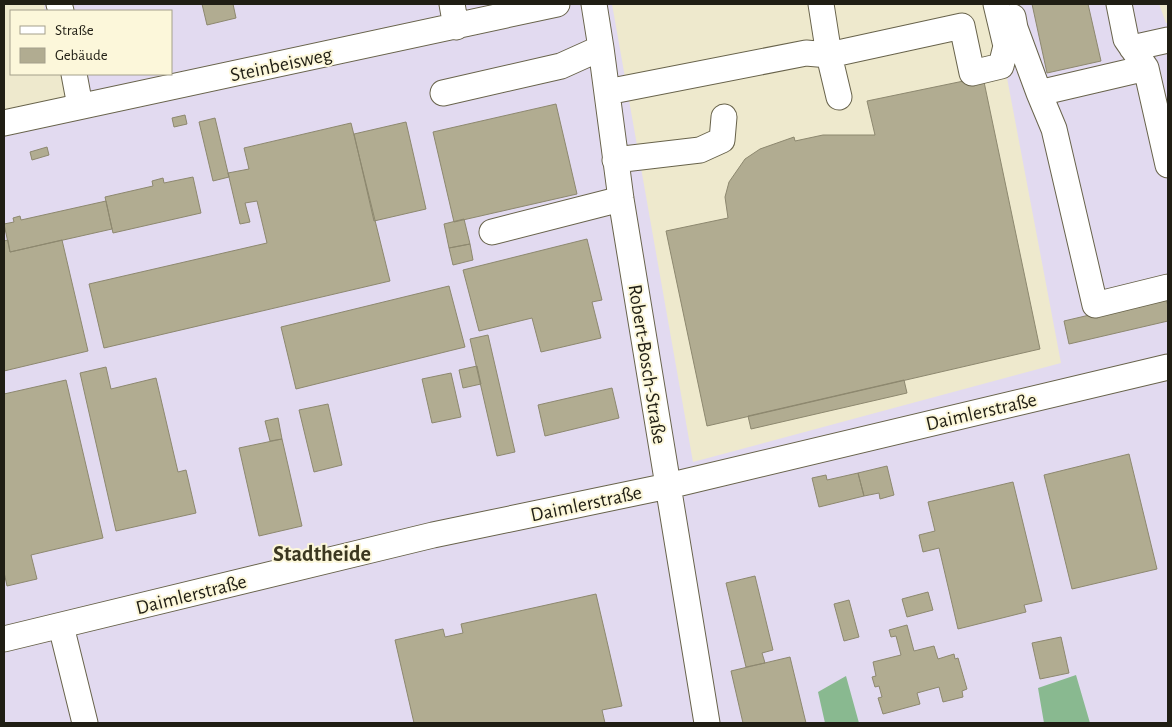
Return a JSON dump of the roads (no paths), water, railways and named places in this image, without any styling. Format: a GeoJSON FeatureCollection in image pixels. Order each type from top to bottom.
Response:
{"type":"FeatureCollection","features":[{"type":"Feature","properties":{"kind":"street","name":"Steinbeisweg"},"geometry":{"type":"LineString","coordinates":[[4,123],[454,15],[557,4]]}},
{"type":"Feature","properties":{"kind":"street","name":"Robert-Bosch-Straße"},"geometry":{"type":"LineString","coordinates":[[594,4],[602,48],[621,200],[707,723]]}},
{"type":"Feature","properties":{"kind":"street"},"geometry":{"type":"LineString","coordinates":[[821,4],[838,97]]}},
{"type":"Feature","properties":{"kind":"street"},"geometry":{"type":"LineString","coordinates":[[607,92],[806,53],[829,55],[962,26],[972,73],[1001,66],[1006,46],[996,4]]}},
{"type":"Feature","properties":{"kind":"street"},"geometry":{"type":"LineString","coordinates":[[1011,4],[1015,28],[1054,130],[1095,305],[1168,287]]}},
{"type":"Feature","properties":{"kind":"street"},"geometry":{"type":"LineString","coordinates":[[1119,4],[1126,39],[1146,68],[1168,165]]}},
{"type":"Feature","properties":{"kind":"street"},"geometry":{"type":"LineString","coordinates":[[1132,48],[1168,40]]}},
{"type":"Feature","properties":{"kind":"street"},"geometry":{"type":"LineString","coordinates":[[443,93],[561,66],[602,48]]}},
{"type":"Feature","properties":{"kind":"street"},"geometry":{"type":"LineString","coordinates":[[1039,92],[1146,68]]}},
{"type":"Feature","properties":{"kind":"street"},"geometry":{"type":"LineString","coordinates":[[74,75],[80,106]]}},
{"type":"Feature","properties":{"kind":"street"},"geometry":{"type":"LineString","coordinates":[[616,160],[700,150],[722,140],[724,118]]}},
{"type":"Feature","properties":{"kind":"street"},"geometry":{"type":"LineString","coordinates":[[492,232],[621,200]]}},
{"type":"Feature","properties":{"kind":"street","name":"Daimlerstraße"},"geometry":{"type":"LineString","coordinates":[[4,639],[433,535],[668,486],[1168,367]]}},
{"type":"Feature","properties":{"kind":"street"},"geometry":{"type":"LineString","coordinates":[[61,626],[85,723]]}},
{"type":"Feature","properties":{"kind":"district","name":"Stadtheide"},"geometry":{"type":"Point","coordinates":[322,553]}}]}
